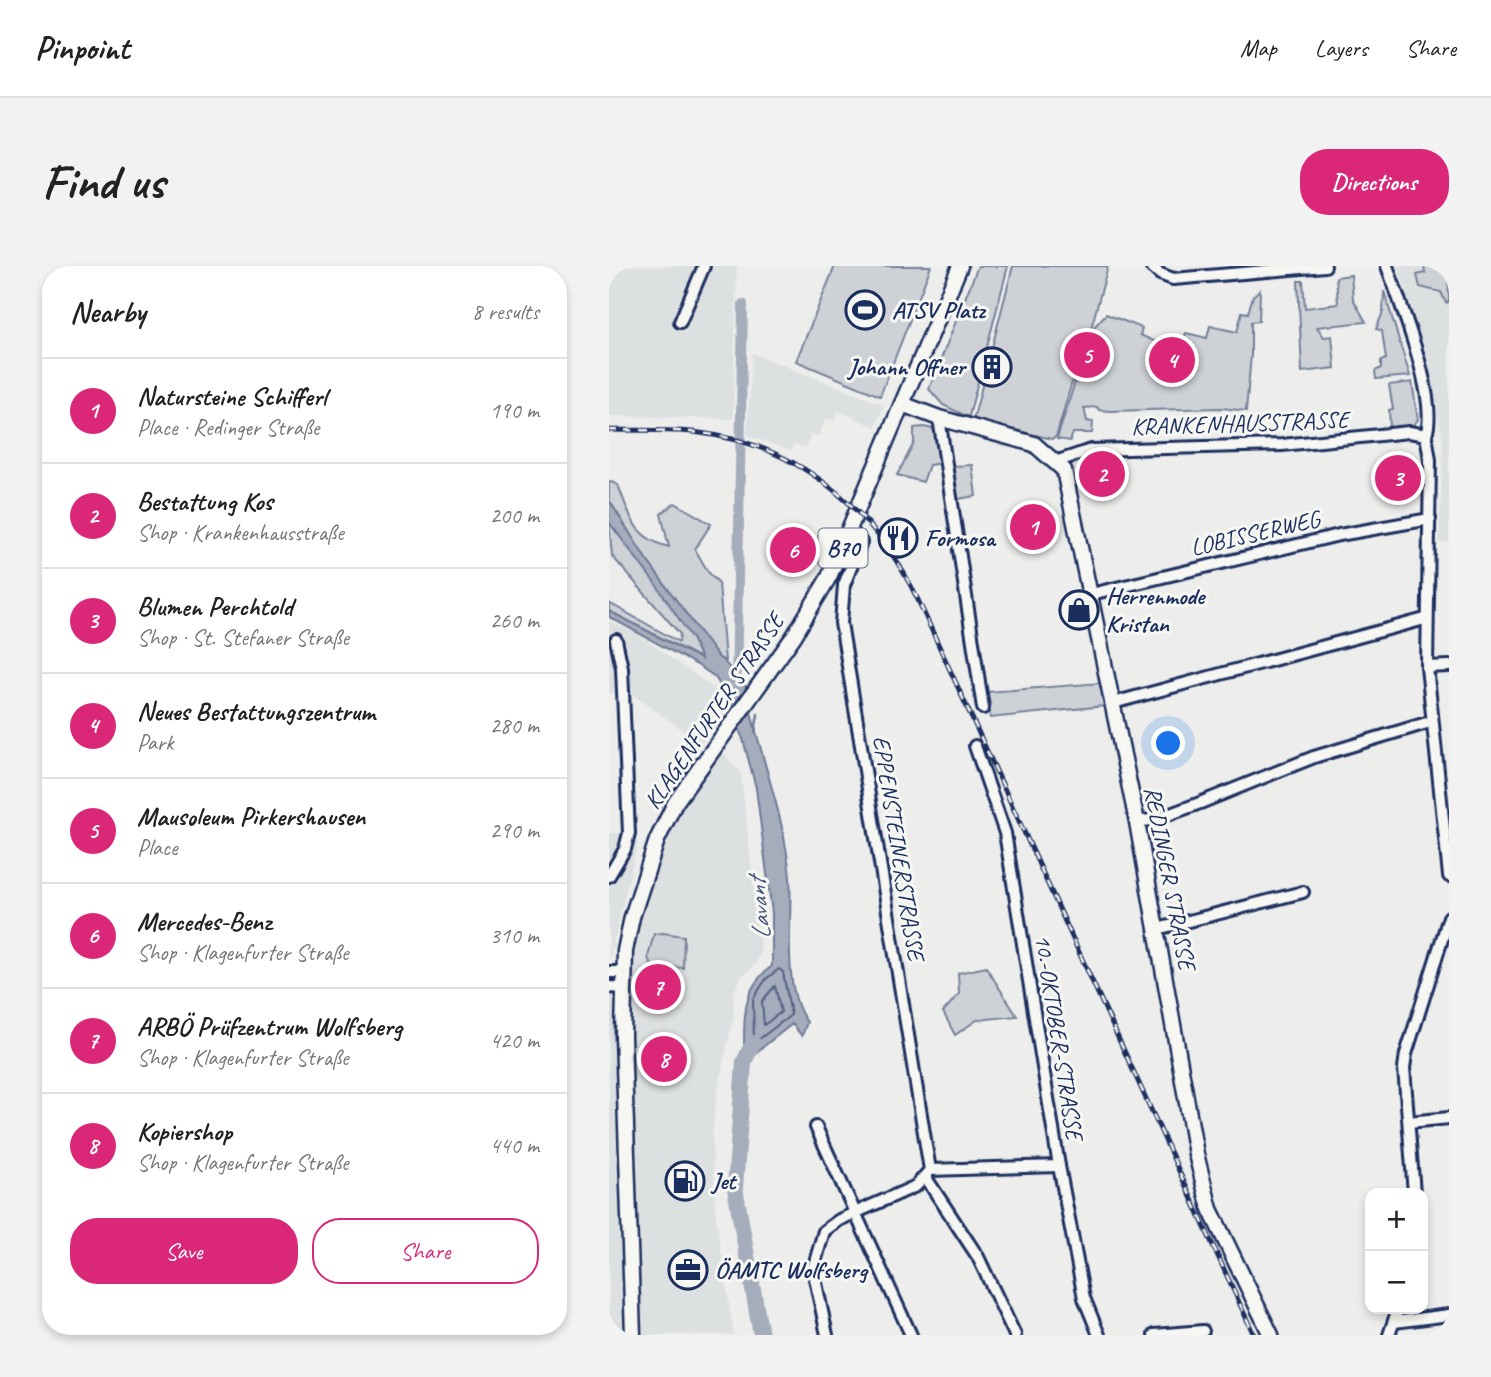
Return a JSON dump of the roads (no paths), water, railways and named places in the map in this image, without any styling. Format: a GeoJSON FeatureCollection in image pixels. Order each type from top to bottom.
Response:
{"type":"FeatureCollection","features":[{"type":"Feature","properties":{"kind":"main road","name":"KLAGENFURTER STRASSE"},"geometry":{"type":"LineString","coordinates":[[633,1335],[616,988],[616,972],[632,917],[657,839],[685,786],[800,627],[829,577],[960,266]]}},
{"type":"Feature","properties":{"kind":"main road"},"geometry":{"type":"LineString","coordinates":[[902,404],[939,418],[1034,444],[1058,461]]}},
{"type":"Feature","properties":{"kind":"main road","name":"REDINGER STRASSE"},"geometry":{"type":"LineString","coordinates":[[1058,461],[1066,478],[1137,822],[1196,1154],[1210,1209],[1271,1335]]}},
{"type":"Feature","properties":{"kind":"street"},"geometry":{"type":"LineString","coordinates":[[680,322],[704,266]]}},
{"type":"Feature","properties":{"kind":"street"},"geometry":{"type":"LineString","coordinates":[[1151,266],[1160,274],[1173,279],[1325,266]]}},
{"type":"Feature","properties":{"kind":"street"},"geometry":{"type":"LineString","coordinates":[[1387,266],[1415,349],[1427,397],[1430,425],[1426,435],[1430,446],[1430,519],[1425,619],[1427,667],[1430,722],[1449,876]]}},
{"type":"Feature","properties":{"kind":"street"},"geometry":{"type":"LineString","coordinates":[[939,418],[983,708]]}},
{"type":"Feature","properties":{"kind":"street","name":"KRANKENHAUSSTRASSE"},"geometry":{"type":"LineString","coordinates":[[1058,461],[1091,450],[1282,444],[1409,432],[1426,435]]}},
{"type":"Feature","properties":{"kind":"street","name":"LOBISSERWEG"},"geometry":{"type":"LineString","coordinates":[[1091,594],[1339,535],[1430,519]]}},
{"type":"Feature","properties":{"kind":"street","name":"EPPENSTEINERSTRASSE"},"geometry":{"type":"LineString","coordinates":[[851,530],[861,542],[844,585],[841,623],[928,1174]]}},
{"type":"Feature","properties":{"kind":"street"},"geometry":{"type":"LineString","coordinates":[[1113,703],[1425,619]]}},
{"type":"Feature","properties":{"kind":"street"},"geometry":{"type":"LineString","coordinates":[[609,876],[625,849],[629,833],[623,749],[622,668],[616,640]]}},
{"type":"Feature","properties":{"kind":"street"},"geometry":{"type":"LineString","coordinates":[[1427,667],[1449,666]]}},
{"type":"Feature","properties":{"kind":"street"},"geometry":{"type":"LineString","coordinates":[[1137,822],[1157,819],[1325,754],[1430,722]]}},
{"type":"Feature","properties":{"kind":"street","name":"10.-OKTOBER-STRASSE"},"geometry":{"type":"LineString","coordinates":[[975,746],[1005,833],[1059,1166],[1084,1298],[1099,1335]]}},
{"type":"Feature","properties":{"kind":"street"},"geometry":{"type":"LineString","coordinates":[[1157,929],[1303,892]]}},
{"type":"Feature","properties":{"kind":"street"},"geometry":{"type":"LineString","coordinates":[[1414,1188],[1406,1054],[1449,917]]}},
{"type":"Feature","properties":{"kind":"street"},"geometry":{"type":"LineString","coordinates":[[1409,1122],[1449,1118]]}},
{"type":"Feature","properties":{"kind":"street"},"geometry":{"type":"LineString","coordinates":[[816,1128],[911,1335]]}},
{"type":"Feature","properties":{"kind":"street"},"geometry":{"type":"LineString","coordinates":[[827,1335],[815,1289],[814,1258],[824,1231],[839,1220],[916,1186],[928,1174],[1059,1166]]}},
{"type":"Feature","properties":{"kind":"street"},"geometry":{"type":"LineString","coordinates":[[928,1174],[978,1258],[1015,1335]]}},
{"type":"Feature","properties":{"kind":"street"},"geometry":{"type":"LineString","coordinates":[[1389,1335],[1396,1314]]}},
{"type":"Feature","properties":{"kind":"street"},"geometry":{"type":"LineString","coordinates":[[1394,1322],[1449,1315]]}},
{"type":"Feature","properties":{"kind":"street"},"geometry":{"type":"LineString","coordinates":[[1154,1335],[1203,1331]]}},
{"type":"Feature","properties":{"kind":"water"},"geometry":{"type":"Polygon","coordinates":[[[609,500],[646,559],[718,657],[745,685],[782,828],[790,877],[791,973],[799,1008],[807,1022],[802,1036],[792,1024],[744,1062],[744,1022],[748,997],[753,986],[772,966],[772,913],[756,788],[743,739],[715,677],[609,617],[609,611],[701,659],[693,640],[657,586],[609,522],[609,500]]]}},
{"type":"Feature","properties":{"kind":"waterway"},"geometry":{"type":"LineString","coordinates":[[736,689],[743,304]]}},
{"type":"Feature","properties":{"kind":"waterway"},"geometry":{"type":"LineString","coordinates":[[755,732],[758,714]]}},
{"type":"Feature","properties":{"kind":"waterway","name":"Lavant"},"geometry":{"type":"LineString","coordinates":[[753,1043],[744,1062],[735,1188],[761,1335]]}},
{"type":"Feature","properties":{"kind":"railway"},"geometry":{"type":"LineString","coordinates":[[609,430],[700,433],[736,440],[770,452],[802,468],[831,488],[857,511],[880,538],[901,568],[918,600],[1254,1335]]}},
{"type":"Feature","properties":{"kind":"place","name":"ATSV Platz"},"geometry":{"type":"Point","coordinates":[865,310]}},
{"type":"Feature","properties":{"kind":"place","name":"Mausoleum Pirkershausen"},"geometry":{"type":"Point","coordinates":[1087,355]}},
{"type":"Feature","properties":{"kind":"place","name":"Neues Bestattungszentrum"},"geometry":{"type":"Point","coordinates":[1172,360]}},
{"type":"Feature","properties":{"kind":"place","name":"Johann Offner"},"geometry":{"type":"Point","coordinates":[992,367]}},
{"type":"Feature","properties":{"kind":"place","name":"Bestattung Kos"},"geometry":{"type":"Point","coordinates":[1102,474]}},
{"type":"Feature","properties":{"kind":"place","name":"Blumen Perchtold"},"geometry":{"type":"Point","coordinates":[1398,478]}},
{"type":"Feature","properties":{"kind":"place","name":"Natursteine Schifferl"},"geometry":{"type":"Point","coordinates":[1033,527]}},
{"type":"Feature","properties":{"kind":"place","name":"Formosa"},"geometry":{"type":"Point","coordinates":[898,538]}},
{"type":"Feature","properties":{"kind":"place","name":"Mercedes-Benz"},"geometry":{"type":"Point","coordinates":[793,550]}},
{"type":"Feature","properties":{"kind":"place","name":"Herrenmode Kristan"},"geometry":{"type":"Point","coordinates":[1079,610]}},
{"type":"Feature","properties":{"kind":"place","name":"ARBÖ Prüfzentrum Wolfsberg"},"geometry":{"type":"Point","coordinates":[658,987]}},
{"type":"Feature","properties":{"kind":"place","name":"Kopiershop"},"geometry":{"type":"Point","coordinates":[664,1059]}},
{"type":"Feature","properties":{"kind":"place","name":"Jet"},"geometry":{"type":"Point","coordinates":[685,1181]}},
{"type":"Feature","properties":{"kind":"place","name":"ÖAMTC Wolfsberg"},"geometry":{"type":"Point","coordinates":[688,1270]}}]}
